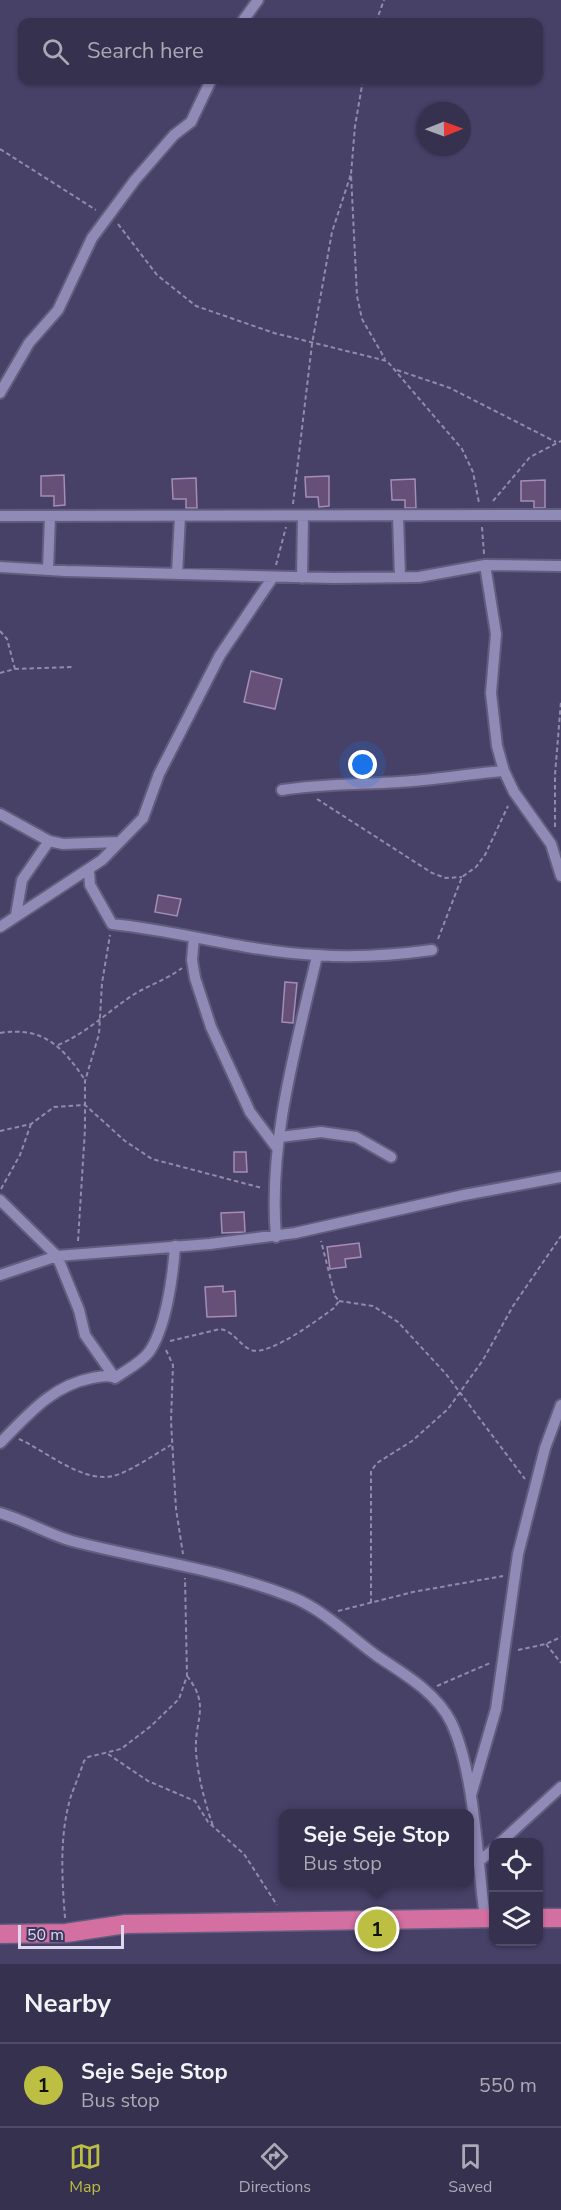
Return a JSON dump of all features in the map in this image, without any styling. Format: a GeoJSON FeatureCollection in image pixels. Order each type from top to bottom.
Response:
{"type":"FeatureCollection","features":[{"type":"Feature","properties":{"kind":"highway"},"geometry":{"type":"LineString","coordinates":[[0,1934],[66,1933],[126,1924],[489,1918]]}},
{"type":"Feature","properties":{"kind":"highway"},"geometry":{"type":"LineString","coordinates":[[543,1918],[561,1918]]}},
{"type":"Feature","properties":{"kind":"street"},"geometry":{"type":"LineString","coordinates":[[245,18],[258,0]]}},
{"type":"Feature","properties":{"kind":"street"},"geometry":{"type":"LineString","coordinates":[[0,393],[29,343],[58,310],[76,268],[108,216],[135,180],[174,135],[191,122],[209,84]]}},
{"type":"Feature","properties":{"kind":"street"},"geometry":{"type":"LineString","coordinates":[[0,516],[561,515]]}},
{"type":"Feature","properties":{"kind":"street"},"geometry":{"type":"LineString","coordinates":[[48,570],[50,516]]}},
{"type":"Feature","properties":{"kind":"street"},"geometry":{"type":"LineString","coordinates":[[177,574],[180,516]]}},
{"type":"Feature","properties":{"kind":"street"},"geometry":{"type":"LineString","coordinates":[[302,578],[303,516]]}},
{"type":"Feature","properties":{"kind":"street"},"geometry":{"type":"LineString","coordinates":[[398,516],[400,577]]}},
{"type":"Feature","properties":{"kind":"street"},"geometry":{"type":"LineString","coordinates":[[0,567],[302,578],[419,577],[485,565],[561,566]]}},
{"type":"Feature","properties":{"kind":"street"},"geometry":{"type":"LineString","coordinates":[[485,565],[496,634],[491,693],[497,746],[504,771],[514,792],[546,834],[561,876]]}},
{"type":"Feature","properties":{"kind":"street"},"geometry":{"type":"LineString","coordinates":[[0,927],[89,871],[143,818],[159,774],[220,655],[273,577]]}},
{"type":"Feature","properties":{"kind":"street"},"geometry":{"type":"LineString","coordinates":[[282,790],[333,783],[431,780],[471,772],[504,771]]}},
{"type":"Feature","properties":{"kind":"street"},"geometry":{"type":"LineString","coordinates":[[0,814],[49,841],[63,844],[119,842]]}},
{"type":"Feature","properties":{"kind":"street"},"geometry":{"type":"LineString","coordinates":[[16,915],[22,880],[49,841]]}},
{"type":"Feature","properties":{"kind":"street"},"geometry":{"type":"LineString","coordinates":[[89,871],[90,885],[112,924],[149,927],[194,938],[318,956],[432,950]]}},
{"type":"Feature","properties":{"kind":"street"},"geometry":{"type":"LineString","coordinates":[[194,938],[192,960],[202,1006],[250,1112],[279,1142]]}},
{"type":"Feature","properties":{"kind":"street"},"geometry":{"type":"LineString","coordinates":[[276,1237],[273,1193],[279,1142],[292,1060],[318,956]]}},
{"type":"Feature","properties":{"kind":"street"},"geometry":{"type":"LineString","coordinates":[[279,1142],[321,1132],[356,1137],[391,1157]]}},
{"type":"Feature","properties":{"kind":"street"},"geometry":{"type":"LineString","coordinates":[[0,1275],[57,1256],[276,1237],[464,1195],[561,1177]]}},
{"type":"Feature","properties":{"kind":"street"},"geometry":{"type":"LineString","coordinates":[[0,1197],[57,1256],[79,1310],[85,1335],[115,1378]]}},
{"type":"Feature","properties":{"kind":"street"},"geometry":{"type":"LineString","coordinates":[[115,1378],[141,1361],[156,1340],[170,1284],[175,1246]]}},
{"type":"Feature","properties":{"kind":"street"},"geometry":{"type":"LineString","coordinates":[[0,1443],[31,1410],[66,1385],[110,1375],[115,1378]]}},
{"type":"Feature","properties":{"kind":"street"},"geometry":{"type":"LineString","coordinates":[[471,1796],[496,1709],[506,1652],[518,1554],[545,1448],[561,1405]]}},
{"type":"Feature","properties":{"kind":"street"},"geometry":{"type":"LineString","coordinates":[[0,1513],[68,1540],[120,1553],[185,1565],[292,1597],[324,1615],[424,1690],[441,1707],[451,1723],[471,1796],[472,1809]]}},
{"type":"Feature","properties":{"kind":"street"},"geometry":{"type":"LineString","coordinates":[[505,1838],[561,1787]]}},
{"type":"Feature","properties":{"kind":"street"},"geometry":{"type":"LineString","coordinates":[[474,1830],[477,1863],[489,1918]]}},
{"type":"Feature","properties":{"kind":"street"},"geometry":{"type":"LineString","coordinates":[[477,1863],[489,1853]]}},
{"type":"Feature","properties":{"kind":"path"},"geometry":{"type":"LineString","coordinates":[[377,18],[384,0]]}},
{"type":"Feature","properties":{"kind":"path"},"geometry":{"type":"LineString","coordinates":[[362,84],[355,126],[351,174],[358,310],[387,361],[462,449],[477,485],[480,513]]}},
{"type":"Feature","properties":{"kind":"path"},"geometry":{"type":"LineString","coordinates":[[0,149],[78,200],[108,216],[133,240],[157,275],[196,306],[312,344],[387,361]]}},
{"type":"Feature","properties":{"kind":"path"},"geometry":{"type":"LineString","coordinates":[[273,577],[298,476],[312,344],[332,232],[351,174]]}},
{"type":"Feature","properties":{"kind":"path"},"geometry":{"type":"LineString","coordinates":[[397,370],[450,388],[556,442]]}},
{"type":"Feature","properties":{"kind":"path"},"geometry":{"type":"LineString","coordinates":[[489,506],[530,457],[561,441]]}},
{"type":"Feature","properties":{"kind":"path"},"geometry":{"type":"LineString","coordinates":[[482,521],[485,565]]}},
{"type":"Feature","properties":{"kind":"path"},"geometry":{"type":"LineString","coordinates":[[0,631],[7,639],[15,669]]}},
{"type":"Feature","properties":{"kind":"path"},"geometry":{"type":"LineString","coordinates":[[0,673],[15,669],[72,667]]}},
{"type":"Feature","properties":{"kind":"path"},"geometry":{"type":"LineString","coordinates":[[555,827],[555,775],[561,701]]}},
{"type":"Feature","properties":{"kind":"path"},"geometry":{"type":"LineString","coordinates":[[296,788],[432,873],[446,878],[462,877],[476,867],[485,855],[514,792]]}},
{"type":"Feature","properties":{"kind":"path"},"geometry":{"type":"LineString","coordinates":[[432,950],[462,877]]}},
{"type":"Feature","properties":{"kind":"path"},"geometry":{"type":"LineString","coordinates":[[78,1255],[85,1081],[95,1052],[101,1019],[102,983],[112,924]]}},
{"type":"Feature","properties":{"kind":"path"},"geometry":{"type":"LineString","coordinates":[[58,1045],[78,1036],[133,995],[161,983],[192,960]]}},
{"type":"Feature","properties":{"kind":"path"},"geometry":{"type":"LineString","coordinates":[[0,1033],[31,1034],[58,1045],[85,1081]]}},
{"type":"Feature","properties":{"kind":"path"},"geometry":{"type":"LineString","coordinates":[[0,1131],[31,1124],[54,1107],[85,1105],[124,1141],[153,1159],[249,1183],[273,1193]]}},
{"type":"Feature","properties":{"kind":"path"},"geometry":{"type":"LineString","coordinates":[[0,1197],[31,1124]]}},
{"type":"Feature","properties":{"kind":"path"},"geometry":{"type":"LineString","coordinates":[[320,1229],[321,1246],[335,1296],[339,1301],[383,1310],[398,1322],[461,1394],[535,1492]]}},
{"type":"Feature","properties":{"kind":"path"},"geometry":{"type":"LineString","coordinates":[[371,1603],[372,1471],[377,1463],[435,1423],[461,1394],[501,1332],[513,1306],[561,1236]]}},
{"type":"Feature","properties":{"kind":"path"},"geometry":{"type":"LineString","coordinates":[[66,1933],[62,1871],[70,1798],[86,1759],[121,1749],[173,1705],[183,1692],[187,1676],[185,1565],[176,1509],[172,1445],[170,1395],[173,1365],[162,1344],[191,1334],[220,1329],[227,1330],[248,1349],[264,1352],[281,1344],[326,1313],[339,1301]]}},
{"type":"Feature","properties":{"kind":"path"},"geometry":{"type":"LineString","coordinates":[[9,1434],[75,1469],[98,1477],[115,1476],[172,1445]]}},
{"type":"Feature","properties":{"kind":"path"},"geometry":{"type":"LineString","coordinates":[[324,1615],[434,1588],[515,1574]]}},
{"type":"Feature","properties":{"kind":"path"},"geometry":{"type":"LineString","coordinates":[[424,1690],[468,1675],[506,1652],[546,1644],[561,1637]]}},
{"type":"Feature","properties":{"kind":"path"},"geometry":{"type":"LineString","coordinates":[[546,1644],[561,1663]]}},
{"type":"Feature","properties":{"kind":"path"},"geometry":{"type":"LineString","coordinates":[[187,1676],[196,1687],[201,1702],[196,1753],[213,1827]]}},
{"type":"Feature","properties":{"kind":"path"},"geometry":{"type":"LineString","coordinates":[[108,1754],[148,1781],[192,1799],[213,1827],[244,1854],[288,1921]]}},
{"type":"Feature","properties":{"kind":"building"},"geometry":{"type":"Polygon","coordinates":[[[64,475],[65,505],[54,506],[54,496],[41,496],[41,476],[64,475]]]}},
{"type":"Feature","properties":{"kind":"building"},"geometry":{"type":"Polygon","coordinates":[[[329,476],[329,506],[319,507],[318,497],[306,497],[305,477],[329,476]]]}},
{"type":"Feature","properties":{"kind":"building"},"geometry":{"type":"Polygon","coordinates":[[[196,478],[197,508],[186,508],[186,499],[173,499],[172,479],[196,478]]]}},
{"type":"Feature","properties":{"kind":"building"},"geometry":{"type":"Polygon","coordinates":[[[415,479],[416,508],[405,508],[405,500],[392,500],[391,480],[415,479]]]}},
{"type":"Feature","properties":{"kind":"building"},"geometry":{"type":"Polygon","coordinates":[[[545,480],[545,508],[534,508],[534,501],[521,501],[521,481],[545,480]]]}},
{"type":"Feature","properties":{"kind":"building"},"geometry":{"type":"Polygon","coordinates":[[[251,671],[282,679],[275,709],[244,702],[251,671]]]}},
{"type":"Feature","properties":{"kind":"building"},"geometry":{"type":"Polygon","coordinates":[[[158,895],[181,899],[177,916],[155,912],[158,895]]]}},
{"type":"Feature","properties":{"kind":"building"},"geometry":{"type":"Polygon","coordinates":[[[285,982],[297,983],[293,1023],[282,1022],[285,982]]]}},
{"type":"Feature","properties":{"kind":"building"},"geometry":{"type":"Polygon","coordinates":[[[234,1152],[246,1152],[247,1172],[234,1172],[234,1152]]]}},
{"type":"Feature","properties":{"kind":"building"},"geometry":{"type":"Polygon","coordinates":[[[244,1212],[245,1232],[222,1233],[221,1213],[244,1212]]]}},
{"type":"Feature","properties":{"kind":"building"},"geometry":{"type":"Polygon","coordinates":[[[359,1243],[361,1257],[345,1259],[346,1267],[330,1269],[327,1247],[359,1243]]]}},
{"type":"Feature","properties":{"kind":"building"},"geometry":{"type":"Polygon","coordinates":[[[223,1286],[223,1292],[235,1291],[236,1316],[207,1317],[205,1287],[223,1286]]]}},
{"type":"Feature","properties":{"kind":"place","name":"Seje Seje Stop"},"geometry":{"type":"Point","coordinates":[377,1929]}}]}
